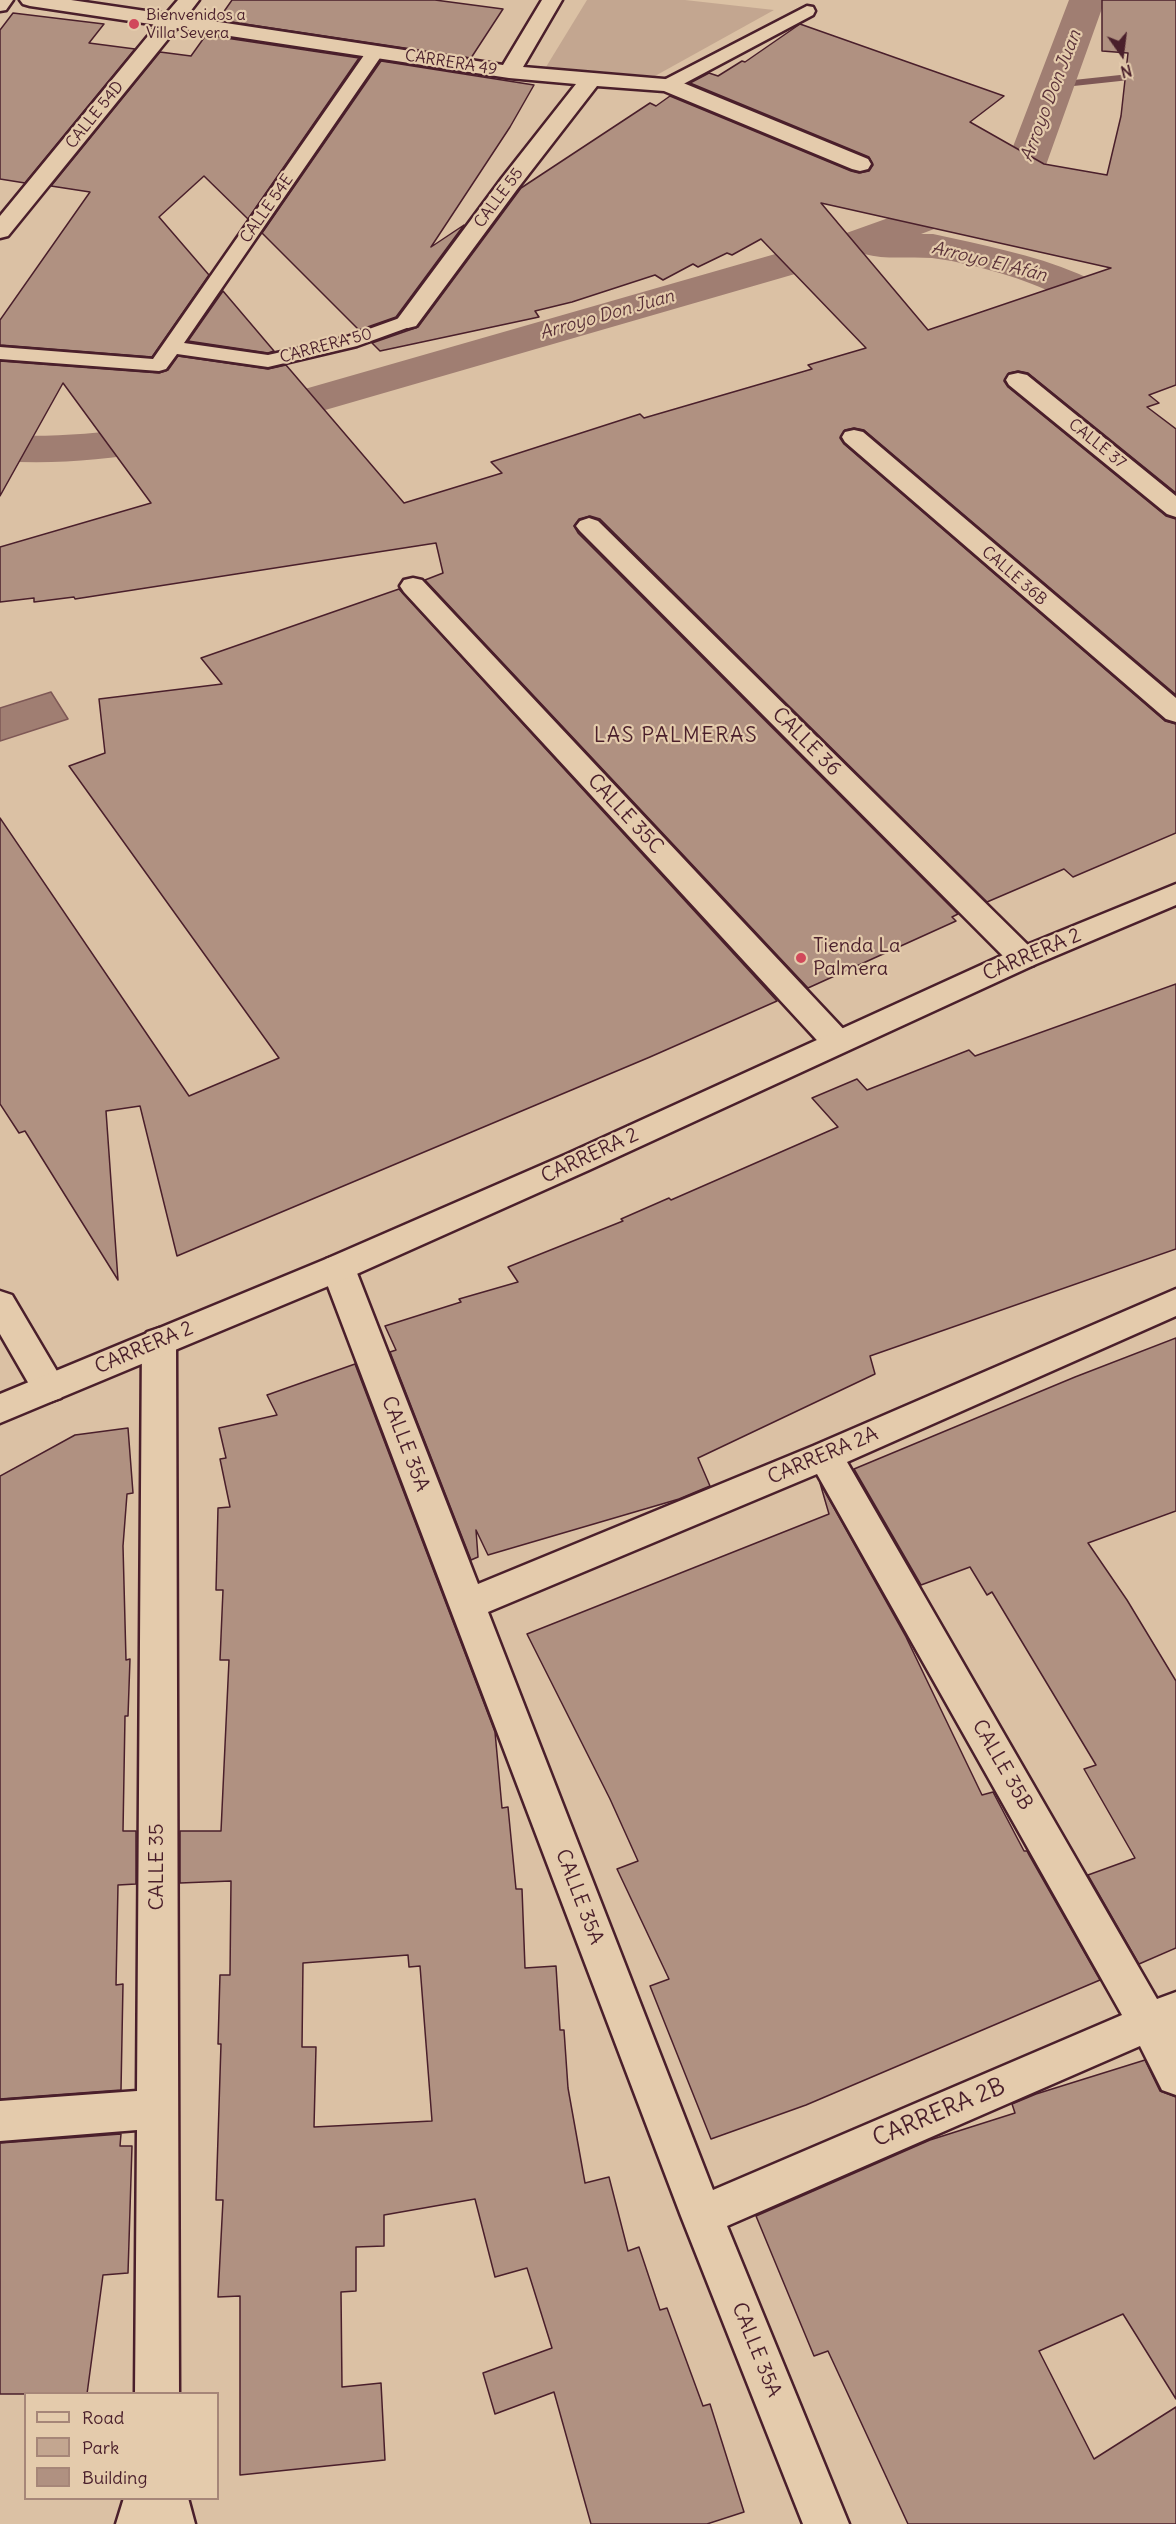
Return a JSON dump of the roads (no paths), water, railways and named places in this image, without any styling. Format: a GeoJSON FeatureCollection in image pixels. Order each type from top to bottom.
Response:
{"type":"FeatureCollection","features":[{"type":"Feature","properties":{"kind":"street","name":"CARRERA 49"},"geometry":{"type":"LineString","coordinates":[[30,0],[509,72],[668,85],[860,164]]}},
{"type":"Feature","properties":{"kind":"street","name":"CALLE 54D"},"geometry":{"type":"LineString","coordinates":[[0,231],[189,0]]}},
{"type":"Feature","properties":{"kind":"street"},"geometry":{"type":"LineString","coordinates":[[509,72],[552,0]]}},
{"type":"Feature","properties":{"kind":"street","name":"CALLE 55"},"geometry":{"type":"LineString","coordinates":[[408,321],[510,183],[592,78]]}},
{"type":"Feature","properties":{"kind":"street","name":"CALLE 37"},"geometry":{"type":"LineString","coordinates":[[1018,380],[1176,508]]}},
{"type":"Feature","properties":{"kind":"street","name":"CALLE 36B"},"geometry":{"type":"LineString","coordinates":[[854,437],[1176,713]]}},
{"type":"Feature","properties":{"kind":"street","name":"CALLE 36"},"geometry":{"type":"LineString","coordinates":[[589,526],[1023,958]]}},
{"type":"Feature","properties":{"kind":"street","name":"CALLE 35C"},"geometry":{"type":"LineString","coordinates":[[413,586],[837,1041]]}},
{"type":"Feature","properties":{"kind":"street","name":"CARRERA 2"},"geometry":{"type":"LineString","coordinates":[[0,1409],[338,1268],[578,1162],[837,1041],[1023,958],[1176,894]]}},
{"type":"Feature","properties":{"kind":"street","name":"CALLE 35A"},"geometry":{"type":"LineString","coordinates":[[338,1268],[702,2216],[826,2524]]}},
{"type":"Feature","properties":{"kind":"street","name":"CARRERA 2A"},"geometry":{"type":"LineString","coordinates":[[467,1605],[825,1456],[1176,1302]]}},
{"type":"Feature","properties":{"kind":"street"},"geometry":{"type":"LineString","coordinates":[[0,1304],[48,1388]]}},
{"type":"Feature","properties":{"kind":"street","name":"CALLE 35"},"geometry":{"type":"LineString","coordinates":[[156,2392],[159,1341]]}},
{"type":"Feature","properties":{"kind":"street","name":"CALLE 35B"},"geometry":{"type":"LineString","coordinates":[[825,1456],[1162,2017],[1176,2076]]}},
{"type":"Feature","properties":{"kind":"street","name":"CARRERA 2B"},"geometry":{"type":"LineString","coordinates":[[702,2216],[1162,2017]]}},
{"type":"Feature","properties":{"kind":"street"},"geometry":{"type":"LineString","coordinates":[[0,2121],[156,2109]]}},
{"type":"Feature","properties":{"kind":"street"},"geometry":{"type":"LineString","coordinates":[[139,2524],[147,2500]]}},
{"type":"Feature","properties":{"kind":"street"},"geometry":{"type":"LineString","coordinates":[[165,2500],[172,2524]]}},
{"type":"Feature","properties":{"kind":"lane"},"geometry":{"type":"LineString","coordinates":[[0,6],[5,0]]}},
{"type":"Feature","properties":{"kind":"lane"},"geometry":{"type":"LineString","coordinates":[[668,85],[807,11]]}},
{"type":"Feature","properties":{"kind":"lane","name":"CALLE 54E"},"geometry":{"type":"LineString","coordinates":[[0,353],[159,365],[375,52]]}},
{"type":"Feature","properties":{"kind":"lane","name":"CARRERA 50"},"geometry":{"type":"LineString","coordinates":[[172,347],[268,362],[340,345],[408,321]]}},
{"type":"Feature","properties":{"kind":"waterway","name":"Arroyo Don Juan"},"geometry":{"type":"LineString","coordinates":[[0,448],[32,450],[97,447],[192,432],[255,417],[852,245],[978,199],[1017,178],[1026,165],[1087,0]]}},
{"type":"Feature","properties":{"kind":"waterway"},"geometry":{"type":"LineString","coordinates":[[1055,85],[1176,72]]}},
{"type":"Feature","properties":{"kind":"waterway","name":"Arroyo El Afán"},"geometry":{"type":"LineString","coordinates":[[875,245],[933,246],[1009,263],[1065,283],[1100,303],[1176,354]]}},
{"type":"Feature","properties":{"kind":"place","name":"Bienvenidos a Villa Severa"},"geometry":{"type":"Point","coordinates":[134,24]}},
{"type":"Feature","properties":{"kind":"place","name":"Tienda La Palmera"},"geometry":{"type":"Point","coordinates":[801,958]}},
{"type":"Feature","properties":{"kind":"district","name":"LAS PALMERAS"},"geometry":{"type":"Point","coordinates":[676,736]}}]}
